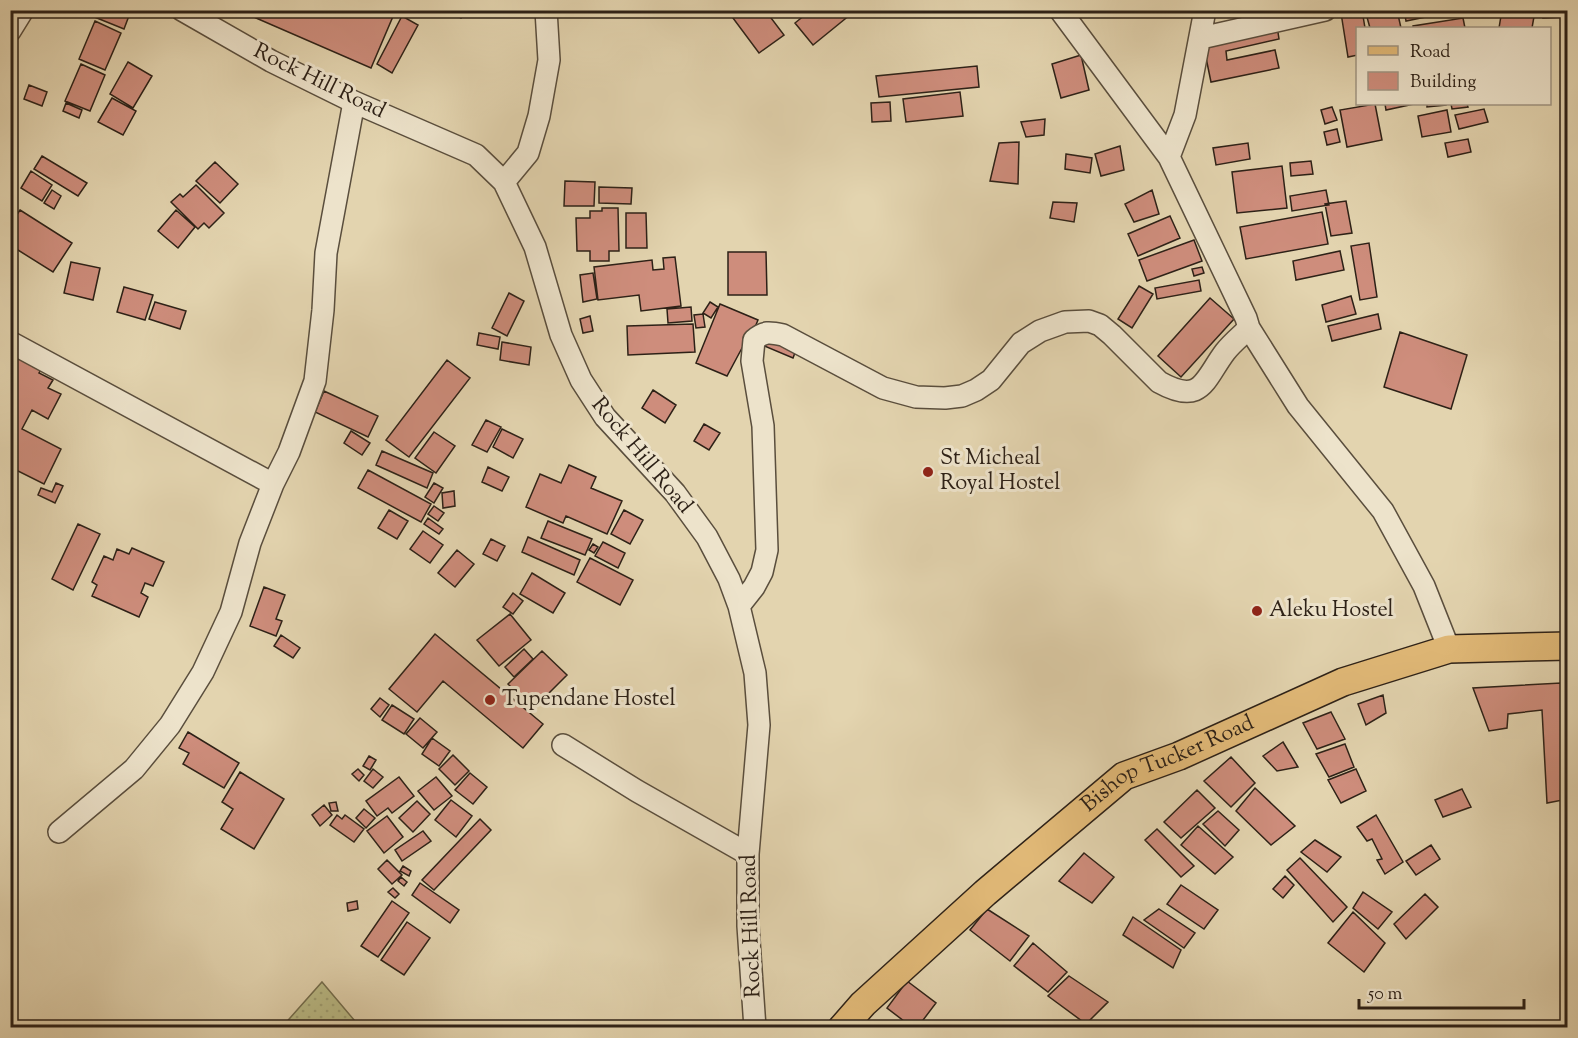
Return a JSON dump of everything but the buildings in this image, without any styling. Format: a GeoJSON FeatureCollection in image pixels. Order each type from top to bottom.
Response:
{"type":"FeatureCollection","features":[{"type":"Feature","properties":{"kind":"main road","name":"Bishop Tucker Road"},"geometry":{"type":"LineString","coordinates":[[842,1028],[863,1004],[985,893],[1124,776],[1179,756],[1343,682],[1449,649],[1568,646]]}},
{"type":"Feature","properties":{"kind":"street"},"geometry":{"type":"LineString","coordinates":[[10,31],[23,10]]}},
{"type":"Feature","properties":{"kind":"street","name":"Rock Hill Road"},"geometry":{"type":"LineString","coordinates":[[182,10],[271,62],[354,102],[476,155],[504,182],[535,247],[561,335],[581,380],[605,417],[675,493],[707,537],[729,579],[739,606],[755,673],[759,725],[748,854],[748,926],[756,1028]]}},
{"type":"Feature","properties":{"kind":"street"},"geometry":{"type":"LineString","coordinates":[[504,182],[528,153],[539,116],[549,60],[546,10]]}},
{"type":"Feature","properties":{"kind":"street"},"geometry":{"type":"LineString","coordinates":[[1060,10],[1169,157],[1249,328],[1298,406],[1383,511],[1424,586],[1449,649]]}},
{"type":"Feature","properties":{"kind":"street"},"geometry":{"type":"LineString","coordinates":[[1169,157],[1185,115],[1205,10]]}},
{"type":"Feature","properties":{"kind":"street"},"geometry":{"type":"LineString","coordinates":[[1201,38],[1325,10]]}},
{"type":"Feature","properties":{"kind":"street"},"geometry":{"type":"LineString","coordinates":[[59,832],[134,769],[170,724],[203,672],[231,612],[250,543],[273,484],[289,453],[315,381],[323,310],[326,253],[354,102]]}},
{"type":"Feature","properties":{"kind":"street"},"geometry":{"type":"LineString","coordinates":[[739,606],[762,572],[767,550],[764,426],[752,355],[754,340],[762,333],[783,335],[883,388],[916,397],[945,398],[962,396],[991,380],[1021,343],[1040,331],[1065,322],[1089,321],[1100,325],[1112,335],[1159,382],[1168,388],[1184,391],[1196,389],[1203,386],[1225,352],[1249,328]]}},
{"type":"Feature","properties":{"kind":"street"},"geometry":{"type":"LineString","coordinates":[[10,342],[273,484]]}},
{"type":"Feature","properties":{"kind":"street"},"geometry":{"type":"LineString","coordinates":[[563,745],[637,791],[748,854]]}},
{"type":"Feature","properties":{"kind":"green space"},"geometry":{"type":"Polygon","coordinates":[[[322,982],[360,1027],[282,1027],[322,982]]]}},
{"type":"Feature","properties":{"kind":"place","name":"St Micheal Royal Hostel"},"geometry":{"type":"Point","coordinates":[928,472]}},
{"type":"Feature","properties":{"kind":"place","name":"Aleku Hostel"},"geometry":{"type":"Point","coordinates":[1257,611]}},
{"type":"Feature","properties":{"kind":"place","name":"Tupendane Hostel"},"geometry":{"type":"Point","coordinates":[490,700]}}]}
